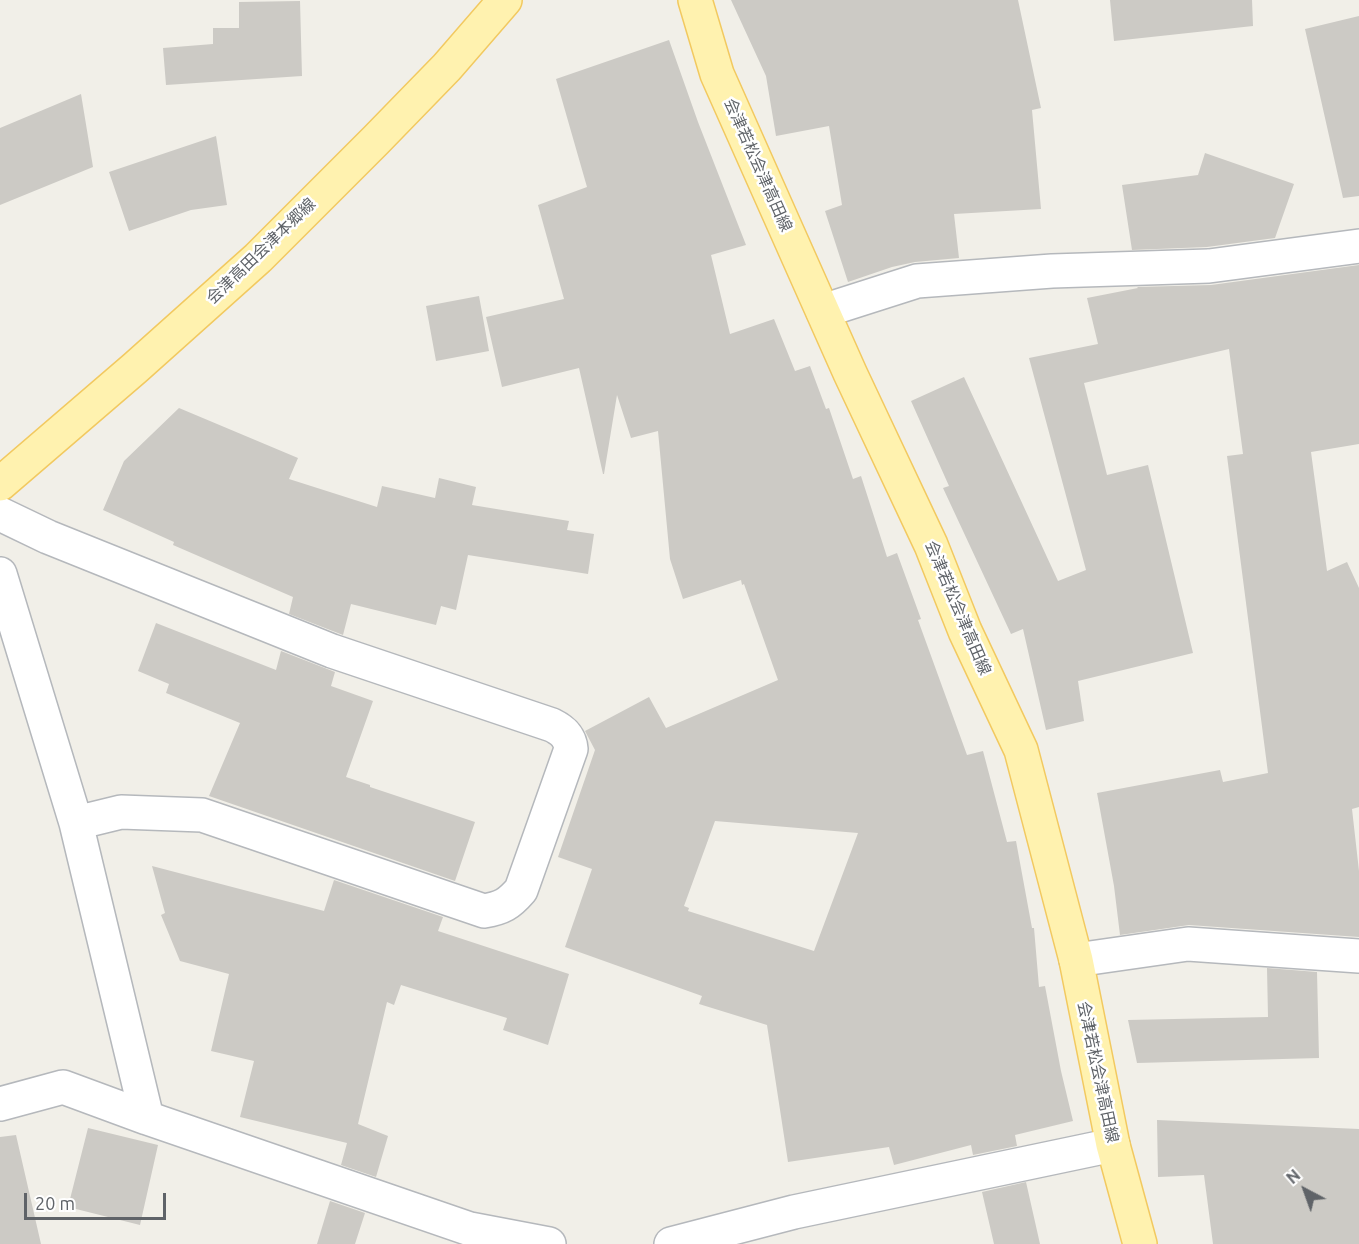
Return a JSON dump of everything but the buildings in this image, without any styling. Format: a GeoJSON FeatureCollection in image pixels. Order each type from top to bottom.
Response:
{"type":"FeatureCollection","features":[{"type":"Feature","properties":{"kind":"main road","name":"会津高田会津本郷線"},"geometry":{"type":"LineString","coordinates":[[0,484],[258,258],[439,75],[504,0]]}},
{"type":"Feature","properties":{"kind":"main road","name":"会津若松会津高田線"},"geometry":{"type":"LineString","coordinates":[[695,0],[717,74],[931,545],[965,631],[1021,750],[1076,960],[1113,1145],[1140,1244]]}},
{"type":"Feature","properties":{"kind":"street"},"geometry":{"type":"LineString","coordinates":[[823,311],[917,281],[1052,271],[1209,266],[1359,246]]}},
{"type":"Feature","properties":{"kind":"street"},"geometry":{"type":"LineString","coordinates":[[0,514],[48,537],[332,651],[552,725],[570,741],[571,748],[521,890],[501,908],[492,910],[484,911],[202,815],[121,812],[76,823]]}},
{"type":"Feature","properties":{"kind":"street"},"geometry":{"type":"LineString","coordinates":[[0,574],[76,823],[147,1118]]}},
{"type":"Feature","properties":{"kind":"street"},"geometry":{"type":"LineString","coordinates":[[1076,960],[1188,944],[1359,956]]}},
{"type":"Feature","properties":{"kind":"street"},"geometry":{"type":"LineString","coordinates":[[0,1104],[63,1087],[470,1229],[549,1244]]}},
{"type":"Feature","properties":{"kind":"street"},"geometry":{"type":"LineString","coordinates":[[671,1244],[794,1212],[1113,1145]]}}]}
